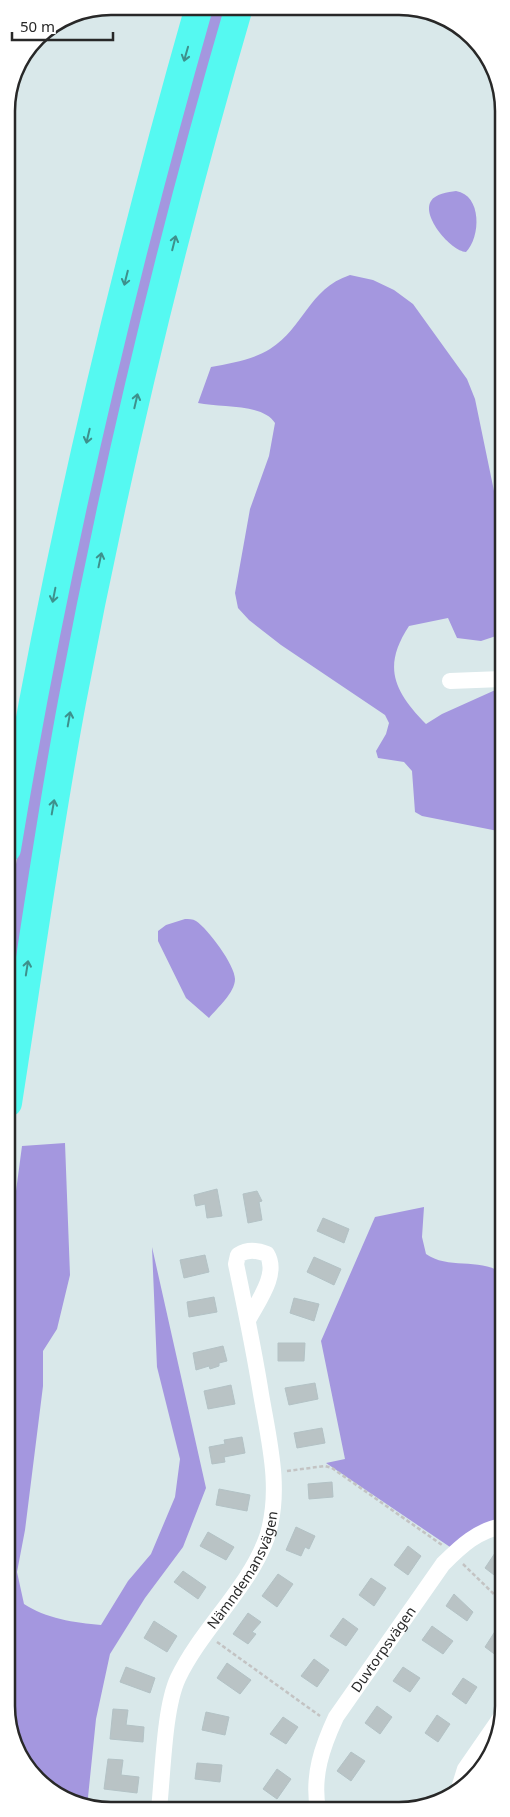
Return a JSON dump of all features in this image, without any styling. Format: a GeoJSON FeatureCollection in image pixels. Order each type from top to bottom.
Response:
{"type":"FeatureCollection","features":[{"type":"Feature","properties":{"kind":"highway"},"geometry":{"type":"LineString","coordinates":[[15,805],[52,604],[98,389],[148,192],[197,15]]}},
{"type":"Feature","properties":{"kind":"highway"},"geometry":{"type":"LineString","coordinates":[[15,1056],[53,806],[104,544],[162,293],[237,15]]}},
{"type":"Feature","properties":{"kind":"street"},"geometry":{"type":"LineString","coordinates":[[450,681],[495,678]]}},
{"type":"Feature","properties":{"kind":"street","name":"Nämndemansvägen"},"geometry":{"type":"LineString","coordinates":[[160,1802],[171,1696],[178,1678],[205,1634],[257,1561],[272,1517],[274,1473],[248,1320]]}},
{"type":"Feature","properties":{"kind":"street","name":"Duvtorpsvägen"},"geometry":{"type":"LineString","coordinates":[[316,1802],[315,1795],[317,1768],[332,1724],[443,1564],[477,1535],[495,1529]]}},
{"type":"Feature","properties":{"kind":"street"},"geometry":{"type":"LineString","coordinates":[[462,1778],[465,1768],[492,1729]]}},
{"type":"Feature","properties":{"kind":"path"},"geometry":{"type":"LineString","coordinates":[[274,1473],[325,1466],[332,1468],[453,1554],[495,1595]]}},
{"type":"Feature","properties":{"kind":"path"},"geometry":{"type":"LineString","coordinates":[[205,1634],[332,1724]]}},
{"type":"Feature","properties":{"kind":"shaded area"},"geometry":{"type":"Polygon","coordinates":[[[208,15],[228,15],[15,1001],[15,870],[44,696],[114,370],[208,15]]]}},
{"type":"Feature","properties":{"kind":"shaded area"},"geometry":{"type":"Polygon","coordinates":[[[456,191],[465,194],[475,208],[476,227],[474,237],[466,252],[453,246],[439,232],[430,215],[429,207],[435,197],[456,191]]]}},
{"type":"Feature","properties":{"kind":"shaded area"},"geometry":{"type":"Polygon","coordinates":[[[350,275],[373,280],[394,290],[413,304],[467,379],[475,399],[495,493],[495,636],[481,641],[457,638],[448,618],[409,626],[396,654],[394,666],[395,678],[399,689],[406,701],[426,724],[442,714],[495,690],[495,830],[422,816],[415,812],[412,771],[404,762],[378,758],[376,751],[386,734],[389,723],[385,715],[281,645],[249,620],[238,608],[235,593],[250,509],[269,456],[275,423],[261,412],[251,409],[198,403],[211,367],[249,358],[270,349],[291,331],[315,299],[336,281],[350,275]]]}},
{"type":"Feature","properties":{"kind":"shaded area"},"geometry":{"type":"Polygon","coordinates":[[[185,919],[196,921],[207,931],[226,957],[234,973],[235,979],[232,990],[209,1018],[186,998],[158,941],[158,931],[166,925],[185,919]]]}},
{"type":"Feature","properties":{"kind":"shaded area"},"geometry":{"type":"Polygon","coordinates":[[[65,1143],[70,1275],[57,1329],[43,1351],[43,1386],[25,1530],[17,1572],[24,1604],[41,1613],[61,1619],[101,1625],[128,1581],[151,1554],[175,1497],[180,1459],[157,1367],[152,1247],[206,1488],[183,1547],[145,1598],[110,1654],[96,1719],[88,1799],[63,1789],[43,1774],[25,1748],[20,1737],[16,1719],[15,1198],[22,1146],[65,1143]]]}},
{"type":"Feature","properties":{"kind":"shaded area"},"geometry":{"type":"Polygon","coordinates":[[[424,1207],[422,1237],[426,1254],[444,1261],[475,1264],[495,1269],[495,1524],[450,1547],[326,1463],[345,1459],[321,1341],[375,1217],[424,1207]]]}},
{"type":"Feature","properties":{"kind":"building"},"geometry":{"type":"Polygon","coordinates":[[[217,1189],[222,1216],[207,1218],[205,1204],[196,1206],[194,1195],[217,1189]]]}},
{"type":"Feature","properties":{"kind":"building"},"geometry":{"type":"Polygon","coordinates":[[[257,1191],[262,1201],[259,1202],[262,1220],[248,1223],[243,1194],[257,1191]]]}},
{"type":"Feature","properties":{"kind":"building"},"geometry":{"type":"Polygon","coordinates":[[[323,1218],[349,1229],[344,1243],[317,1231],[323,1218]]]}},
{"type":"Feature","properties":{"kind":"building"},"geometry":{"type":"Polygon","coordinates":[[[205,1255],[209,1272],[184,1278],[180,1260],[205,1255]]]}},
{"type":"Feature","properties":{"kind":"building"},"geometry":{"type":"Polygon","coordinates":[[[314,1257],[341,1269],[334,1285],[307,1272],[314,1257]]]}},
{"type":"Feature","properties":{"kind":"building"},"geometry":{"type":"Polygon","coordinates":[[[214,1297],[217,1312],[189,1317],[187,1302],[214,1297]]]}},
{"type":"Feature","properties":{"kind":"building"},"geometry":{"type":"Polygon","coordinates":[[[294,1298],[319,1304],[314,1321],[290,1313],[294,1298]]]}},
{"type":"Feature","properties":{"kind":"building"},"geometry":{"type":"Polygon","coordinates":[[[278,1343],[305,1343],[304,1361],[278,1361],[278,1343]]]}},
{"type":"Feature","properties":{"kind":"building"},"geometry":{"type":"Polygon","coordinates":[[[223,1346],[227,1361],[219,1363],[219,1366],[210,1369],[209,1366],[196,1370],[193,1353],[223,1346]]]}},
{"type":"Feature","properties":{"kind":"building"},"geometry":{"type":"Polygon","coordinates":[[[315,1383],[318,1399],[289,1405],[285,1388],[315,1383]]]}},
{"type":"Feature","properties":{"kind":"building"},"geometry":{"type":"Polygon","coordinates":[[[231,1385],[235,1404],[208,1409],[204,1391],[231,1385]]]}},
{"type":"Feature","properties":{"kind":"building"},"geometry":{"type":"Polygon","coordinates":[[[322,1428],[325,1443],[297,1448],[294,1433],[322,1428]]]}},
{"type":"Feature","properties":{"kind":"building"},"geometry":{"type":"Polygon","coordinates":[[[242,1437],[245,1453],[224,1457],[225,1462],[212,1464],[209,1447],[225,1444],[224,1440],[242,1437]]]}},
{"type":"Feature","properties":{"kind":"building"},"geometry":{"type":"Polygon","coordinates":[[[332,1482],[333,1497],[309,1499],[308,1484],[332,1482]]]}},
{"type":"Feature","properties":{"kind":"building"},"geometry":{"type":"Polygon","coordinates":[[[219,1489],[250,1495],[247,1511],[216,1505],[219,1489]]]}},
{"type":"Feature","properties":{"kind":"building"},"geometry":{"type":"Polygon","coordinates":[[[296,1527],[315,1536],[309,1549],[305,1547],[301,1556],[286,1550],[296,1527]]]}},
{"type":"Feature","properties":{"kind":"building"},"geometry":{"type":"Polygon","coordinates":[[[208,1532],[234,1547],[226,1560],[200,1546],[208,1532]]]}},
{"type":"Feature","properties":{"kind":"building"},"geometry":{"type":"Polygon","coordinates":[[[408,1546],[421,1556],[408,1575],[394,1565],[408,1546]]]}},
{"type":"Feature","properties":{"kind":"building"},"geometry":{"type":"Polygon","coordinates":[[[495,1553],[495,1576],[485,1568],[495,1553]]]}},
{"type":"Feature","properties":{"kind":"building"},"geometry":{"type":"Polygon","coordinates":[[[183,1571],[206,1587],[198,1599],[174,1582],[183,1571]]]}},
{"type":"Feature","properties":{"kind":"building"},"geometry":{"type":"Polygon","coordinates":[[[278,1574],[293,1584],[277,1607],[262,1596],[278,1574]]]}},
{"type":"Feature","properties":{"kind":"building"},"geometry":{"type":"Polygon","coordinates":[[[371,1578],[386,1588],[374,1606],[359,1595],[371,1578]]]}},
{"type":"Feature","properties":{"kind":"building"},"geometry":{"type":"Polygon","coordinates":[[[454,1594],[473,1612],[467,1621],[446,1606],[454,1594]]]}},
{"type":"Feature","properties":{"kind":"building"},"geometry":{"type":"Polygon","coordinates":[[[248,1613],[261,1622],[252,1632],[256,1634],[248,1644],[233,1634],[248,1613]]]}},
{"type":"Feature","properties":{"kind":"building"},"geometry":{"type":"Polygon","coordinates":[[[343,1618],[358,1629],[346,1646],[330,1636],[343,1618]]]}},
{"type":"Feature","properties":{"kind":"building"},"geometry":{"type":"Polygon","coordinates":[[[154,1621],[177,1636],[167,1652],[144,1638],[154,1621]]]}},
{"type":"Feature","properties":{"kind":"building"},"geometry":{"type":"Polygon","coordinates":[[[432,1626],[453,1641],[443,1654],[422,1640],[432,1626]]]}},
{"type":"Feature","properties":{"kind":"building"},"geometry":{"type":"Polygon","coordinates":[[[495,1631],[495,1654],[485,1647],[495,1631]]]}},
{"type":"Feature","properties":{"kind":"building"},"geometry":{"type":"Polygon","coordinates":[[[314,1659],[329,1670],[317,1687],[301,1676],[314,1659]]]}},
{"type":"Feature","properties":{"kind":"building"},"geometry":{"type":"Polygon","coordinates":[[[227,1663],[251,1680],[240,1694],[217,1678],[227,1663]]]}},
{"type":"Feature","properties":{"kind":"building"},"geometry":{"type":"Polygon","coordinates":[[[126,1667],[155,1678],[150,1693],[120,1682],[126,1667]]]}},
{"type":"Feature","properties":{"kind":"building"},"geometry":{"type":"Polygon","coordinates":[[[403,1667],[420,1678],[410,1692],[393,1681],[403,1667]]]}},
{"type":"Feature","properties":{"kind":"building"},"geometry":{"type":"Polygon","coordinates":[[[463,1678],[477,1687],[466,1704],[452,1694],[463,1678]]]}},
{"type":"Feature","properties":{"kind":"building"},"geometry":{"type":"Polygon","coordinates":[[[377,1706],[392,1717],[380,1734],[365,1723],[377,1706]]]}},
{"type":"Feature","properties":{"kind":"building"},"geometry":{"type":"Polygon","coordinates":[[[113,1709],[128,1710],[126,1725],[144,1727],[143,1742],[110,1739],[113,1709]]]}},
{"type":"Feature","properties":{"kind":"building"},"geometry":{"type":"Polygon","coordinates":[[[206,1712],[229,1717],[225,1735],[202,1730],[206,1712]]]}},
{"type":"Feature","properties":{"kind":"building"},"geometry":{"type":"Polygon","coordinates":[[[437,1715],[450,1724],[438,1742],[425,1733],[437,1715]]]}},
{"type":"Feature","properties":{"kind":"building"},"geometry":{"type":"Polygon","coordinates":[[[283,1717],[298,1727],[286,1744],[270,1734],[283,1717]]]}},
{"type":"Feature","properties":{"kind":"building"},"geometry":{"type":"Polygon","coordinates":[[[351,1752],[365,1761],[351,1781],[337,1771],[351,1752]]]}},
{"type":"Feature","properties":{"kind":"building"},"geometry":{"type":"Polygon","coordinates":[[[108,1759],[123,1760],[121,1775],[139,1777],[137,1793],[104,1789],[108,1759]]]}},
{"type":"Feature","properties":{"kind":"building"},"geometry":{"type":"Polygon","coordinates":[[[197,1763],[222,1765],[220,1782],[195,1779],[197,1763]]]}},
{"type":"Feature","properties":{"kind":"building"},"geometry":{"type":"Polygon","coordinates":[[[277,1769],[291,1779],[277,1799],[263,1789],[277,1769]]]}}]}
